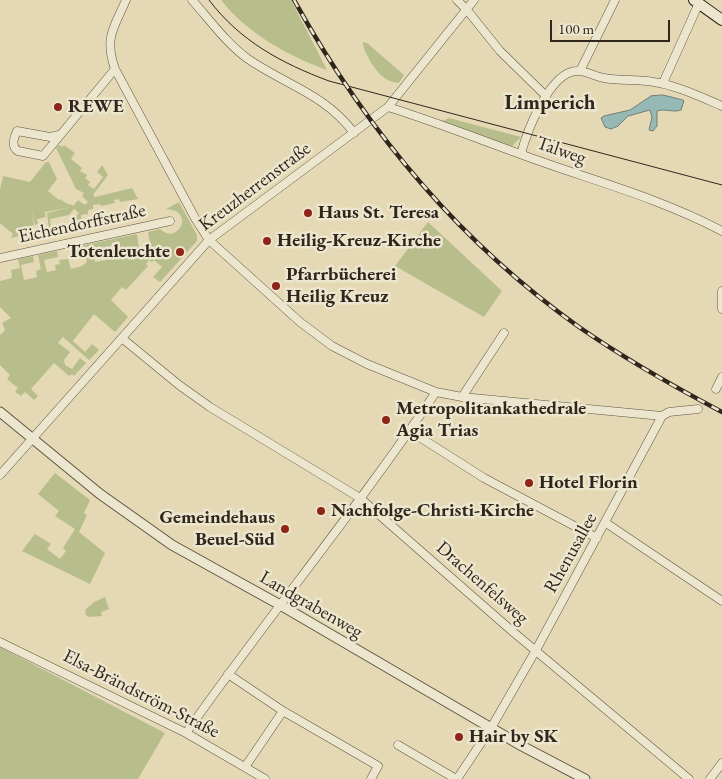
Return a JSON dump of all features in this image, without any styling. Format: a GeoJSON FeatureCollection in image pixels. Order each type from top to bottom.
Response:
{"type":"FeatureCollection","features":[{"type":"Feature","properties":{"kind":"main road"},"geometry":{"type":"LineString","coordinates":[[696,2],[722,20]]}},
{"type":"Feature","properties":{"kind":"street"},"geometry":{"type":"LineString","coordinates":[[126,0],[113,28],[109,44],[110,55],[115,68],[195,218],[210,240],[300,322],[332,346],[367,364],[436,392],[462,397],[662,416],[669,412],[698,408]]}},
{"type":"Feature","properties":{"kind":"street"},"geometry":{"type":"LineString","coordinates":[[192,0],[216,29],[247,58],[322,101],[342,118],[354,133]]}},
{"type":"Feature","properties":{"kind":"street"},"geometry":{"type":"LineString","coordinates":[[457,0],[500,51],[546,96]]}},
{"type":"Feature","properties":{"kind":"street","name":"Kreuzherrenstraße"},"geometry":{"type":"LineString","coordinates":[[0,475],[210,240],[388,107],[474,0]]}},
{"type":"Feature","properties":{"kind":"street"},"geometry":{"type":"LineString","coordinates":[[580,70],[615,0]]}},
{"type":"Feature","properties":{"kind":"street"},"geometry":{"type":"LineString","coordinates":[[663,84],[696,2]]}},
{"type":"Feature","properties":{"kind":"street"},"geometry":{"type":"LineString","coordinates":[[59,135],[50,137],[17,131],[13,146],[18,151],[43,156],[115,68]]}},
{"type":"Feature","properties":{"kind":"street"},"geometry":{"type":"LineString","coordinates":[[520,154],[546,96],[557,80],[572,71],[580,70],[604,78],[663,84],[722,106]]}},
{"type":"Feature","properties":{"kind":"street","name":"Talweg"},"geometry":{"type":"LineString","coordinates":[[388,107],[438,123],[682,211],[722,230]]}},
{"type":"Feature","properties":{"kind":"street","name":"Eichendorffstraße"},"geometry":{"type":"LineString","coordinates":[[0,258],[170,221]]}},
{"type":"Feature","properties":{"kind":"street"},"geometry":{"type":"LineString","coordinates":[[722,291],[722,309]]}},
{"type":"Feature","properties":{"kind":"street"},"geometry":{"type":"LineString","coordinates":[[462,397],[504,333]]}},
{"type":"Feature","properties":{"kind":"street","name":"Drachenfelsweg"},"geometry":{"type":"LineString","coordinates":[[123,339],[210,408],[360,498],[507,626],[689,779]]}},
{"type":"Feature","properties":{"kind":"street"},"geometry":{"type":"LineString","coordinates":[[716,390],[722,377]]}},
{"type":"Feature","properties":{"kind":"street"},"geometry":{"type":"LineString","coordinates":[[186,733],[228,674],[282,606],[410,431],[436,392]]}},
{"type":"Feature","properties":{"kind":"street","name":"Landgrabenweg"},"geometry":{"type":"LineString","coordinates":[[0,412],[32,440],[111,502],[187,554],[282,606],[491,728],[585,779]]}},
{"type":"Feature","properties":{"kind":"street","name":"Rhenusallee"},"geometry":{"type":"LineString","coordinates":[[456,779],[491,728],[536,650],[662,416]]}},
{"type":"Feature","properties":{"kind":"street"},"geometry":{"type":"LineString","coordinates":[[410,431],[484,478],[597,538]]}},
{"type":"Feature","properties":{"kind":"street"},"geometry":{"type":"LineString","coordinates":[[606,523],[722,601]]}},
{"type":"Feature","properties":{"kind":"street","name":"Elsa-Brändström-Straße"},"geometry":{"type":"LineString","coordinates":[[0,642],[186,733],[265,779]]}},
{"type":"Feature","properties":{"kind":"street"},"geometry":{"type":"LineString","coordinates":[[228,674],[283,711],[378,766],[371,779]]}},
{"type":"Feature","properties":{"kind":"street"},"geometry":{"type":"LineString","coordinates":[[245,767],[283,711]]}},
{"type":"Feature","properties":{"kind":"street"},"geometry":{"type":"LineString","coordinates":[[398,745],[456,779]]}},
{"type":"Feature","properties":{"kind":"street"},"geometry":{"type":"LineString","coordinates":[[711,778],[722,763]]}},
{"type":"Feature","properties":{"kind":"green space"},"geometry":{"type":"Polygon","coordinates":[[[221,0],[291,0],[327,70],[298,58],[269,42],[243,23],[221,0]]]}},
{"type":"Feature","properties":{"kind":"green space"},"geometry":{"type":"Polygon","coordinates":[[[363,42],[367,43],[404,75],[399,83],[389,80],[380,74],[367,55],[363,42]]]}},
{"type":"Feature","properties":{"kind":"green space"},"geometry":{"type":"Polygon","coordinates":[[[449,118],[521,137],[512,146],[440,122],[449,118]]]}},
{"type":"Feature","properties":{"kind":"green space"},"geometry":{"type":"Polygon","coordinates":[[[59,145],[62,147],[64,145],[75,153],[71,159],[82,168],[80,171],[87,175],[85,178],[90,182],[88,185],[94,189],[103,177],[97,172],[102,165],[108,175],[93,195],[95,197],[132,188],[138,199],[120,202],[119,199],[114,200],[115,203],[101,206],[100,204],[93,205],[93,209],[88,210],[88,214],[81,215],[82,223],[75,230],[73,220],[79,213],[74,209],[69,215],[50,219],[51,228],[49,229],[47,213],[71,207],[45,212],[42,198],[46,217],[37,219],[38,224],[35,225],[32,211],[34,225],[22,230],[23,235],[11,238],[13,234],[0,223],[0,190],[3,176],[30,182],[46,162],[49,162],[57,179],[48,191],[69,205],[73,206],[78,200],[85,205],[88,202],[82,196],[84,193],[76,189],[56,148],[59,145]]]}},
{"type":"Feature","properties":{"kind":"green space"},"geometry":{"type":"Polygon","coordinates":[[[179,202],[197,235],[197,241],[160,282],[153,277],[162,267],[154,260],[152,262],[149,260],[146,264],[148,266],[126,290],[122,287],[111,300],[128,317],[115,332],[94,314],[73,341],[85,352],[92,344],[99,350],[89,360],[63,337],[58,343],[70,352],[64,360],[65,365],[72,369],[80,358],[86,363],[74,376],[72,374],[69,376],[54,363],[31,389],[38,396],[34,400],[25,392],[21,396],[15,392],[18,388],[7,379],[10,375],[0,365],[0,335],[5,330],[2,323],[11,318],[0,307],[0,281],[12,278],[11,270],[20,268],[18,259],[33,256],[34,262],[21,265],[24,280],[37,277],[36,271],[41,269],[38,255],[57,251],[58,257],[44,260],[47,272],[56,270],[55,265],[60,264],[59,260],[68,259],[71,269],[82,266],[87,262],[84,250],[76,251],[75,247],[137,234],[139,250],[151,249],[148,232],[160,229],[166,233],[172,233],[178,231],[181,226],[181,215],[166,209],[179,202]],[[113,246],[93,250],[95,262],[116,258],[113,246]]]}},
{"type":"Feature","properties":{"kind":"green space"},"geometry":{"type":"Polygon","coordinates":[[[428,222],[502,291],[484,317],[395,266],[428,222]]]}},
{"type":"Feature","properties":{"kind":"green space"},"geometry":{"type":"Polygon","coordinates":[[[55,473],[90,500],[84,513],[87,515],[79,532],[105,553],[90,584],[22,551],[35,534],[51,544],[47,549],[60,559],[66,551],[63,548],[75,529],[55,516],[59,511],[38,494],[55,473]]]}},
{"type":"Feature","properties":{"kind":"green space"},"geometry":{"type":"Polygon","coordinates":[[[105,597],[109,609],[101,612],[102,616],[89,617],[86,615],[85,610],[94,602],[105,597]]]}},
{"type":"Feature","properties":{"kind":"green space"},"geometry":{"type":"Polygon","coordinates":[[[0,647],[165,733],[138,779],[0,779],[0,647]]]}},
{"type":"Feature","properties":{"kind":"water"},"geometry":{"type":"Polygon","coordinates":[[[663,95],[684,101],[681,110],[657,111],[657,126],[653,131],[649,130],[652,117],[650,110],[628,116],[618,126],[611,129],[605,127],[601,118],[604,116],[630,110],[651,96],[663,95]]]}},
{"type":"Feature","properties":{"kind":"tram line"},"geometry":{"type":"LineString","coordinates":[[209,0],[221,15],[248,39],[294,67],[329,81],[722,185]]}},
{"type":"Feature","properties":{"kind":"railway"},"geometry":{"type":"LineString","coordinates":[[294,0],[352,93],[384,137],[418,180],[494,258],[535,294],[596,339],[649,372],[722,412]]}},
{"type":"Feature","properties":{"kind":"place","name":"REWE"},"geometry":{"type":"Point","coordinates":[58,107]}},
{"type":"Feature","properties":{"kind":"place","name":"Haus St. Teresa"},"geometry":{"type":"Point","coordinates":[308,213]}},
{"type":"Feature","properties":{"kind":"place","name":"Heilig-Kreuz-Kirche"},"geometry":{"type":"Point","coordinates":[267,241]}},
{"type":"Feature","properties":{"kind":"place","name":"Totenleuchte"},"geometry":{"type":"Point","coordinates":[180,252]}},
{"type":"Feature","properties":{"kind":"place","name":"Pfarrbücherei Heilig Kreuz"},"geometry":{"type":"Point","coordinates":[276,286]}},
{"type":"Feature","properties":{"kind":"place","name":"Metropolitankathedrale Agia Trias"},"geometry":{"type":"Point","coordinates":[386,420]}},
{"type":"Feature","properties":{"kind":"place","name":"Hotel Florin"},"geometry":{"type":"Point","coordinates":[529,483]}},
{"type":"Feature","properties":{"kind":"place","name":"Nachfolge-Christi-Kirche"},"geometry":{"type":"Point","coordinates":[321,511]}},
{"type":"Feature","properties":{"kind":"place","name":"Gemeindehaus Beuel-Süd"},"geometry":{"type":"Point","coordinates":[285,529]}},
{"type":"Feature","properties":{"kind":"place","name":"Hair by SK"},"geometry":{"type":"Point","coordinates":[459,737]}},
{"type":"Feature","properties":{"kind":"district","name":"Limperich"},"geometry":{"type":"Point","coordinates":[550,103]}}]}
